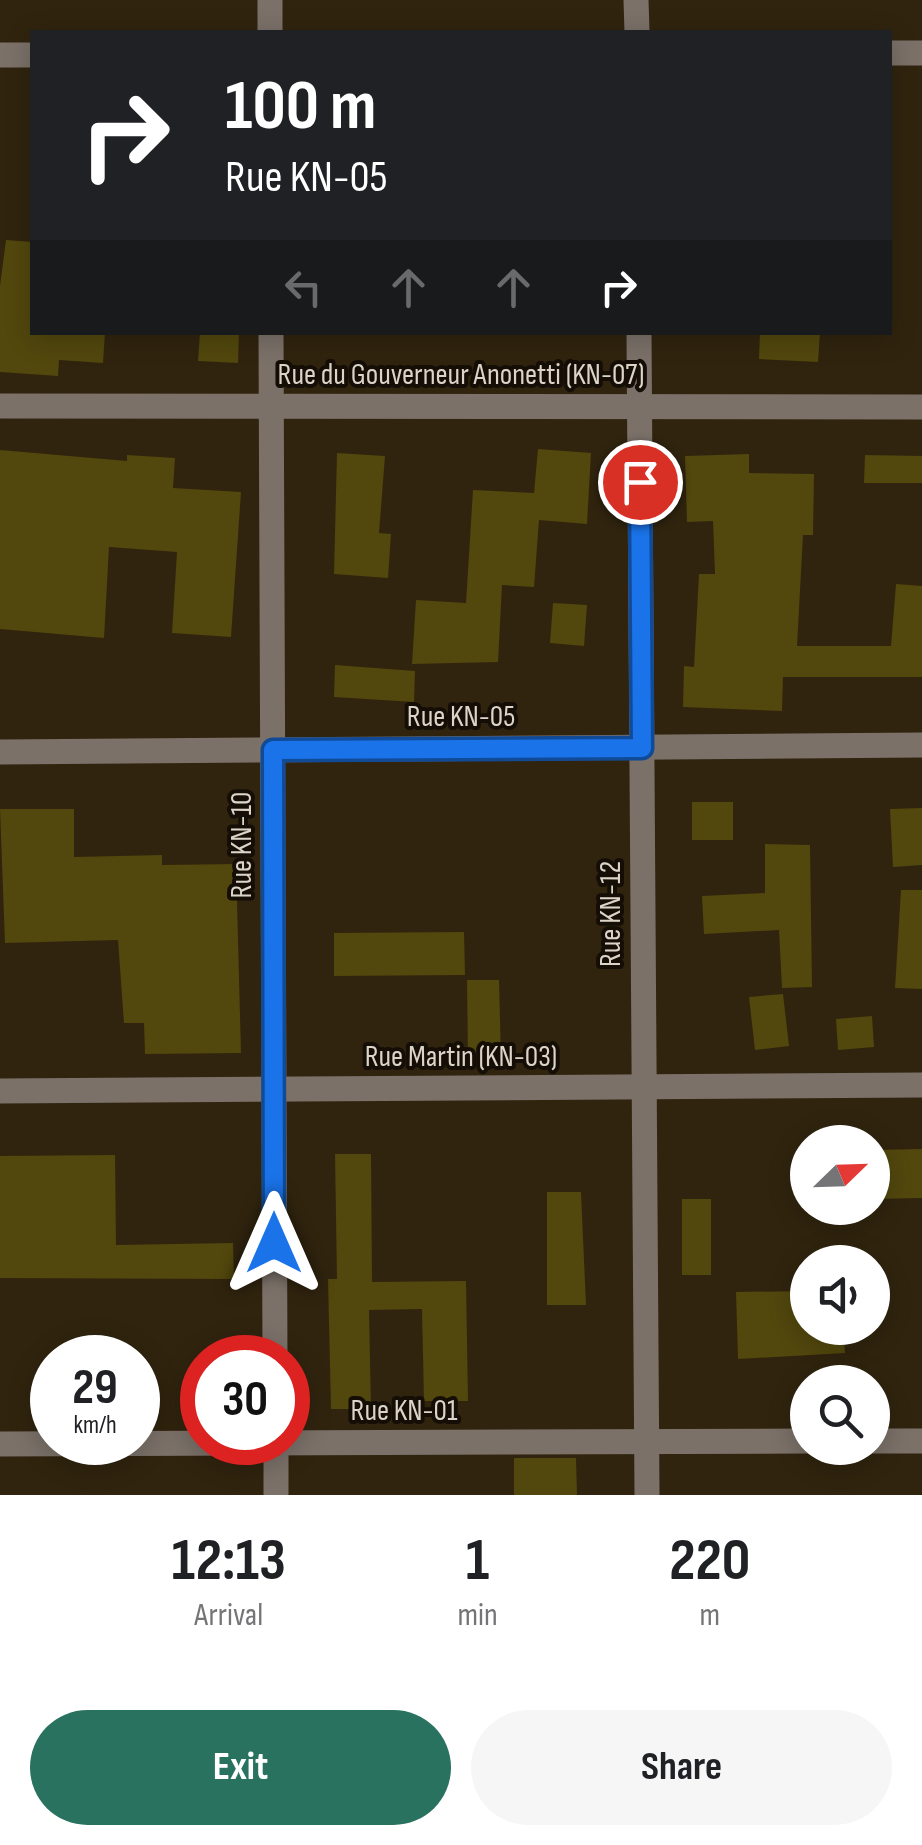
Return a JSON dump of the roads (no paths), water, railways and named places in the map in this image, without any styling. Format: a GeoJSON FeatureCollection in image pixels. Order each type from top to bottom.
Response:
{"type":"FeatureCollection","features":[{"type":"Feature","properties":{"kind":"street"},"geometry":{"type":"LineString","coordinates":[[270,0],[270,30]]}},
{"type":"Feature","properties":{"kind":"street"},"geometry":{"type":"LineString","coordinates":[[636,0],[636,30]]}},
{"type":"Feature","properties":{"kind":"street"},"geometry":{"type":"LineString","coordinates":[[892,53],[922,53]]}},
{"type":"Feature","properties":{"kind":"street"},"geometry":{"type":"LineString","coordinates":[[0,55],[30,55]]}},
{"type":"Feature","properties":{"kind":"street","name":"Rue KN-10"},"geometry":{"type":"LineString","coordinates":[[271,335],[275,1335]]}},
{"type":"Feature","properties":{"kind":"street","name":"Rue KN-12"},"geometry":{"type":"LineString","coordinates":[[639,335],[647,1495]]}},
{"type":"Feature","properties":{"kind":"street","name":"Rue du Gouverneur Anonetti (KN-07)"},"geometry":{"type":"LineString","coordinates":[[0,406],[922,407]]}},
{"type":"Feature","properties":{"kind":"street","name":"Rue KN-05"},"geometry":{"type":"LineString","coordinates":[[0,752],[922,745]]}},
{"type":"Feature","properties":{"kind":"street","name":"Rue Martin (KN-03)"},"geometry":{"type":"LineString","coordinates":[[0,1091],[922,1086]]}},
{"type":"Feature","properties":{"kind":"street"},"geometry":{"type":"LineString","coordinates":[[890,1441],[922,1441]]}},
{"type":"Feature","properties":{"kind":"street","name":"Rue KN-01"},"geometry":{"type":"LineString","coordinates":[[310,1443],[790,1442]]}},
{"type":"Feature","properties":{"kind":"street","name":"Rue KN-01"},"geometry":{"type":"LineString","coordinates":[[0,1444],[180,1443]]}},
{"type":"Feature","properties":{"kind":"street"},"geometry":{"type":"LineString","coordinates":[[276,1465],[276,1495]]}}]}
